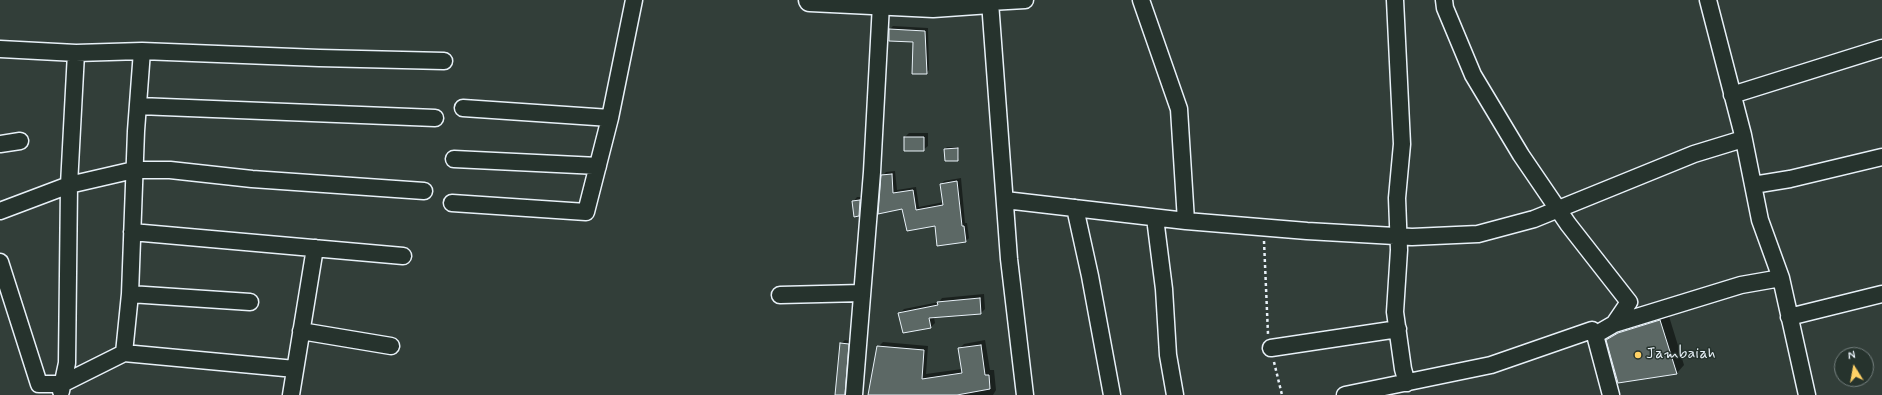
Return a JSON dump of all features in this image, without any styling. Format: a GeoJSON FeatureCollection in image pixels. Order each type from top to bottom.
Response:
{"type":"FeatureCollection","features":[{"type":"Feature","properties":{"kind":"street"},"geometry":{"type":"LineString","coordinates":[[452,203],[586,212],[610,118],[634,0]]}},
{"type":"Feature","properties":{"kind":"street"},"geometry":{"type":"LineString","coordinates":[[810,0],[933,6],[1024,0]]}},
{"type":"Feature","properties":{"kind":"street"},"geometry":{"type":"LineString","coordinates":[[1141,0],[1179,109],[1186,221]]}},
{"type":"Feature","properties":{"kind":"street"},"geometry":{"type":"LineString","coordinates":[[1395,0],[1402,144],[1397,198],[1398,236],[1395,312],[1407,383]]}},
{"type":"Feature","properties":{"kind":"street"},"geometry":{"type":"LineString","coordinates":[[1444,0],[1445,8],[1473,75],[1522,155],[1558,209],[1629,302],[1614,324]]}},
{"type":"Feature","properties":{"kind":"street"},"geometry":{"type":"LineString","coordinates":[[1708,0],[1743,139],[1760,220],[1780,278],[1805,394]]}},
{"type":"Feature","properties":{"kind":"street"},"geometry":{"type":"LineString","coordinates":[[990,2],[1009,259],[1025,395]]}},
{"type":"Feature","properties":{"kind":"street"},"geometry":{"type":"LineString","coordinates":[[854,395],[872,172],[881,4]]}},
{"type":"Feature","properties":{"kind":"street"},"geometry":{"type":"LineString","coordinates":[[1732,95],[1882,48]]}},
{"type":"Feature","properties":{"kind":"street"},"geometry":{"type":"LineString","coordinates":[[0,49],[76,53],[142,51],[444,61]]}},
{"type":"Feature","properties":{"kind":"street"},"geometry":{"type":"LineString","coordinates":[[124,353],[130,294],[134,170],[142,51]]}},
{"type":"Feature","properties":{"kind":"street"},"geometry":{"type":"LineString","coordinates":[[61,390],[67,363],[69,185],[76,53]]}},
{"type":"Feature","properties":{"kind":"street"},"geometry":{"type":"LineString","coordinates":[[139,106],[435,118]]}},
{"type":"Feature","properties":{"kind":"street"},"geometry":{"type":"LineString","coordinates":[[463,108],[610,118]]}},
{"type":"Feature","properties":{"kind":"street"},"geometry":{"type":"LineString","coordinates":[[1005,200],[1155,218],[1266,228],[1398,236],[1478,234],[1534,219],[1694,154],[1743,139]]}},
{"type":"Feature","properties":{"kind":"street"},"geometry":{"type":"LineString","coordinates":[[0,144],[20,141]]}},
{"type":"Feature","properties":{"kind":"street"},"geometry":{"type":"LineString","coordinates":[[1753,185],[1790,179],[1882,157]]}},
{"type":"Feature","properties":{"kind":"street"},"geometry":{"type":"LineString","coordinates":[[454,159],[598,166]]}},
{"type":"Feature","properties":{"kind":"street"},"geometry":{"type":"LineString","coordinates":[[0,211],[69,185],[134,170],[170,170],[252,179],[424,191]]}},
{"type":"Feature","properties":{"kind":"street"},"geometry":{"type":"LineString","coordinates":[[1075,208],[1090,276],[1112,395]]}},
{"type":"Feature","properties":{"kind":"street"},"geometry":{"type":"LineString","coordinates":[[1155,218],[1164,289],[1168,355],[1175,395]]}},
{"type":"Feature","properties":{"kind":"street"},"geometry":{"type":"LineString","coordinates":[[132,232],[403,256]]}},
{"type":"Feature","properties":{"kind":"street"},"geometry":{"type":"LineString","coordinates":[[291,395],[315,248]]}},
{"type":"Feature","properties":{"kind":"street"},"geometry":{"type":"LineString","coordinates":[[0,262],[39,384],[61,390],[124,353],[295,369]]}},
{"type":"Feature","properties":{"kind":"street"},"geometry":{"type":"LineString","coordinates":[[1595,335],[1614,324],[1741,285],[1780,278]]}},
{"type":"Feature","properties":{"kind":"street"},"geometry":{"type":"LineString","coordinates":[[780,295],[862,293]]}},
{"type":"Feature","properties":{"kind":"street"},"geometry":{"type":"LineString","coordinates":[[130,294],[250,302]]}},
{"type":"Feature","properties":{"kind":"street"},"geometry":{"type":"LineString","coordinates":[[1789,317],[1882,294]]}},
{"type":"Feature","properties":{"kind":"street"},"geometry":{"type":"LineString","coordinates":[[1271,348],[1398,330]]}},
{"type":"Feature","properties":{"kind":"street"},"geometry":{"type":"LineString","coordinates":[[1344,395],[1407,383],[1491,364],[1592,330],[1595,335],[1611,395]]}},
{"type":"Feature","properties":{"kind":"street"},"geometry":{"type":"LineString","coordinates":[[301,331],[391,346]]}},
{"type":"Feature","properties":{"kind":"path"},"geometry":{"type":"LineString","coordinates":[[1266,228],[1264,246],[1267,329],[1282,395]]}},
{"type":"Feature","properties":{"kind":"building"},"geometry":{"type":"Polygon","coordinates":[[[889,29],[925,31],[927,74],[912,74],[913,42],[889,41],[889,29]]]}},
{"type":"Feature","properties":{"kind":"building"},"geometry":{"type":"Polygon","coordinates":[[[904,137],[924,137],[924,151],[904,151],[904,137]]]}},
{"type":"Feature","properties":{"kind":"building"},"geometry":{"type":"Polygon","coordinates":[[[958,148],[958,161],[945,161],[944,149],[958,148]]]}},
{"type":"Feature","properties":{"kind":"building"},"geometry":{"type":"Polygon","coordinates":[[[892,174],[893,193],[913,190],[916,210],[943,205],[940,184],[957,181],[962,226],[964,226],[966,242],[937,246],[935,226],[907,231],[902,209],[878,214],[881,175],[892,174]]]}},
{"type":"Feature","properties":{"kind":"building"},"geometry":{"type":"Polygon","coordinates":[[[860,200],[859,216],[854,217],[852,201],[860,200]]]}},
{"type":"Feature","properties":{"kind":"building"},"geometry":{"type":"Polygon","coordinates":[[[980,298],[981,314],[929,318],[931,328],[903,333],[898,313],[938,305],[937,302],[980,298]]]}},
{"type":"Feature","properties":{"kind":"building","name":"Jambaiah"},"geometry":{"type":"Polygon","coordinates":[[[1660,320],[1677,374],[1618,383],[1606,340],[1618,333],[1660,320]]]}},
{"type":"Feature","properties":{"kind":"building"},"geometry":{"type":"Polygon","coordinates":[[[840,343],[849,344],[845,395],[835,395],[840,343]]]}},
{"type":"Feature","properties":{"kind":"building"},"geometry":{"type":"Polygon","coordinates":[[[981,345],[985,375],[989,375],[990,389],[957,395],[868,395],[877,346],[924,350],[922,379],[962,373],[958,348],[981,345]]]}},
{"type":"Feature","properties":{"kind":"place","name":"Jambaiah"},"geometry":{"type":"Point","coordinates":[1638,355]}}]}
